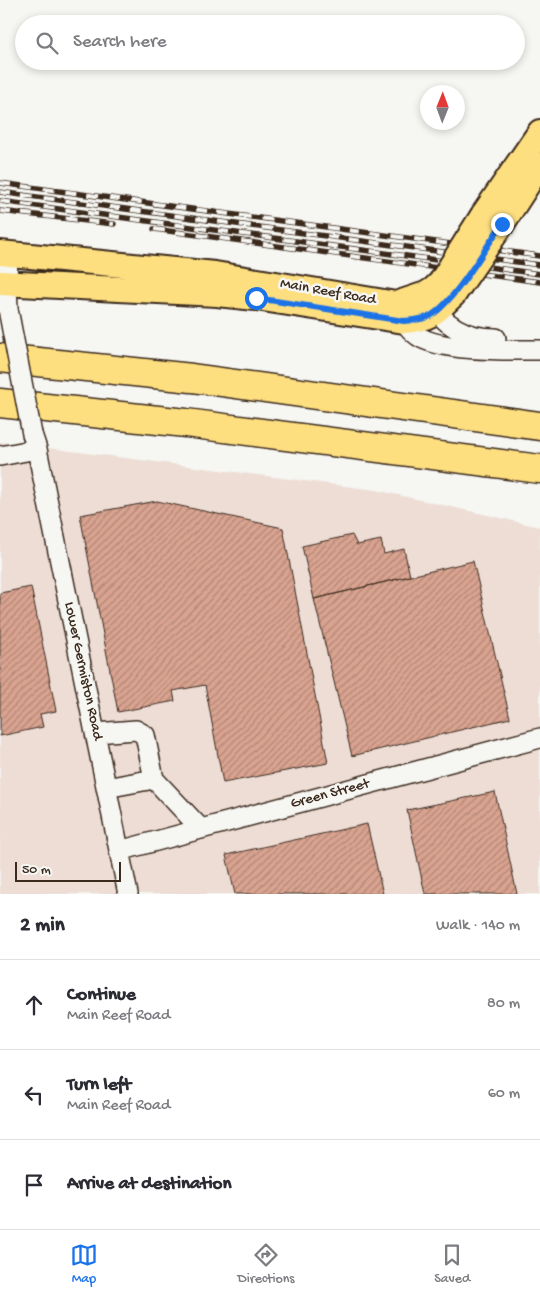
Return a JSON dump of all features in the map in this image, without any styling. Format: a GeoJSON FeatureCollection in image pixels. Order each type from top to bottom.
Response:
{"type":"FeatureCollection","features":[{"type":"Feature","properties":{"kind":"highway"},"geometry":{"type":"LineString","coordinates":[[0,358],[192,378],[540,426]]}},
{"type":"Feature","properties":{"kind":"highway"},"geometry":{"type":"LineString","coordinates":[[0,403],[186,422],[540,469]]}},
{"type":"Feature","properties":{"kind":"main road","name":"Main Reef Road"},"geometry":{"type":"LineString","coordinates":[[493,220],[540,132]]}},
{"type":"Feature","properties":{"kind":"main road","name":"Main Reef Road"},"geometry":{"type":"LineString","coordinates":[[4,253],[215,274],[257,289],[400,312],[431,303],[434,289],[540,165]]}},
{"type":"Feature","properties":{"kind":"main road","name":"Main Reef Road"},"geometry":{"type":"LineString","coordinates":[[3,284],[217,294],[257,289]]}},
{"type":"Feature","properties":{"kind":"street","name":"Lower Germiston Road"},"geometry":{"type":"LineString","coordinates":[[4,253],[3,284],[128,894]]}},
{"type":"Feature","properties":{"kind":"street"},"geometry":{"type":"LineString","coordinates":[[431,303],[453,327],[470,335],[540,347]]}},
{"type":"Feature","properties":{"kind":"street"},"geometry":{"type":"LineString","coordinates":[[400,312],[410,329],[418,337],[447,346],[505,350],[540,347]]}},
{"type":"Feature","properties":{"kind":"street"},"geometry":{"type":"LineString","coordinates":[[0,456],[35,441]]}},
{"type":"Feature","properties":{"kind":"street"},"geometry":{"type":"LineString","coordinates":[[95,734],[136,730],[145,734],[154,779],[201,829]]}},
{"type":"Feature","properties":{"kind":"street","name":"Green Street"},"geometry":{"type":"LineString","coordinates":[[119,850],[540,738]]}},
{"type":"Feature","properties":{"kind":"street"},"geometry":{"type":"LineString","coordinates":[[106,788],[154,779]]}},
{"type":"Feature","properties":{"kind":"shaded area"},"geometry":{"type":"Polygon","coordinates":[[[0,442],[376,490],[540,527],[540,894],[0,894],[0,442]]]}},
{"type":"Feature","properties":{"kind":"building"},"geometry":{"type":"Polygon","coordinates":[[[157,501],[283,528],[328,763],[223,783],[205,685],[173,691],[175,701],[118,712],[80,515],[157,501]]]}},
{"type":"Feature","properties":{"kind":"building"},"geometry":{"type":"Polygon","coordinates":[[[352,535],[357,545],[381,540],[384,554],[404,549],[410,576],[314,599],[302,546],[352,535]]]}},
{"type":"Feature","properties":{"kind":"building"},"geometry":{"type":"Polygon","coordinates":[[[473,561],[510,718],[352,756],[314,599],[473,561]]]}},
{"type":"Feature","properties":{"kind":"building"},"geometry":{"type":"Polygon","coordinates":[[[31,587],[56,711],[40,714],[43,727],[0,736],[0,593],[31,587]]]}},
{"type":"Feature","properties":{"kind":"building"},"geometry":{"type":"Polygon","coordinates":[[[495,792],[517,894],[425,894],[407,810],[495,792]]]}},
{"type":"Feature","properties":{"kind":"building"},"geometry":{"type":"Polygon","coordinates":[[[367,824],[383,894],[235,894],[226,855],[367,824]]]}},
{"type":"Feature","properties":{"kind":"railway"},"geometry":{"type":"LineString","coordinates":[[0,183],[540,256]]}},
{"type":"Feature","properties":{"kind":"railway"},"geometry":{"type":"LineString","coordinates":[[0,192],[540,265]]}},
{"type":"Feature","properties":{"kind":"railway"},"geometry":{"type":"LineString","coordinates":[[0,201],[540,274]]}},
{"type":"Feature","properties":{"kind":"railway"},"geometry":{"type":"LineString","coordinates":[[0,211],[114,224]]}},
{"type":"Feature","properties":{"kind":"railway"},"geometry":{"type":"LineString","coordinates":[[154,229],[540,282]]}},
{"type":"Feature","properties":{"kind":"route"},"geometry":{"type":"LineString","coordinates":[[256,298],[404,321],[422,319],[436,312],[454,294],[502,224]]}}]}
